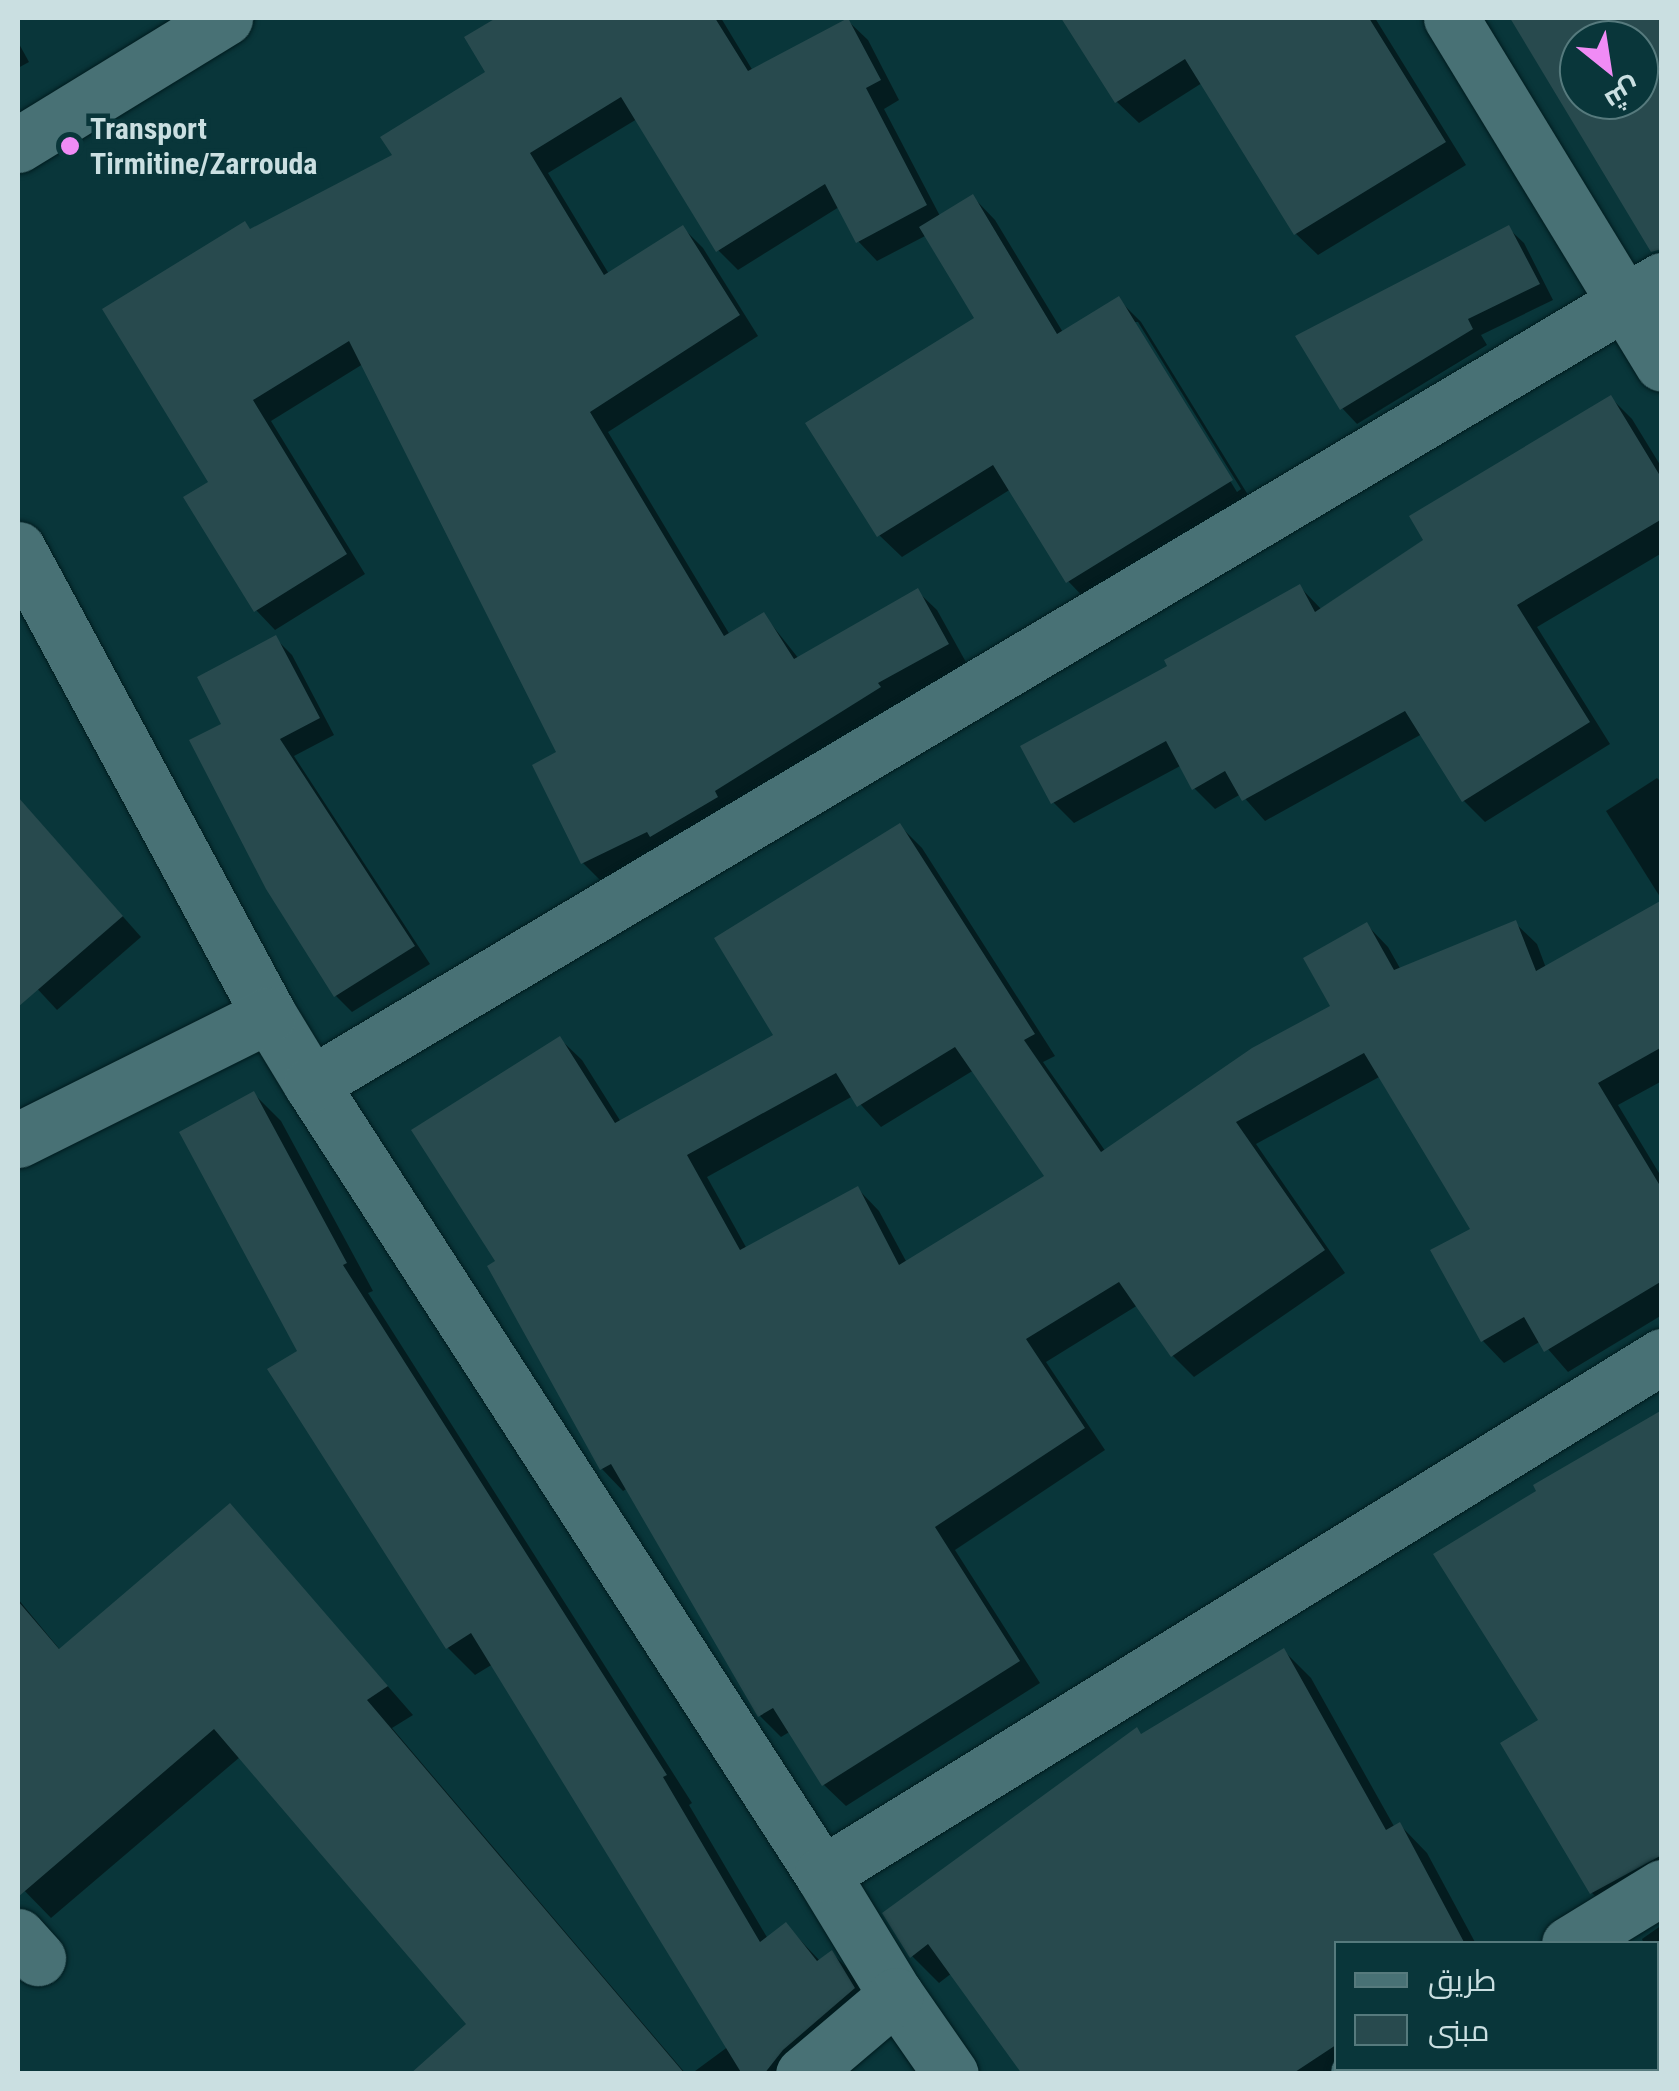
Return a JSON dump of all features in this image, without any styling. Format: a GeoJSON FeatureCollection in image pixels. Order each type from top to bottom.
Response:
{"type":"FeatureCollection","features":[{"type":"Feature","properties":{"kind":"street"},"geometry":{"type":"LineString","coordinates":[[18,145],[226,18]]}},
{"type":"Feature","properties":{"kind":"street"},"geometry":{"type":"LineString","coordinates":[[1451,18],[1643,291],[1662,364]]}},
{"type":"Feature","properties":{"kind":"street"},"geometry":{"type":"LineString","coordinates":[[311,1084],[1643,291]]}},
{"type":"Feature","properties":{"kind":"street"},"geometry":{"type":"LineString","coordinates":[[18,549],[269,1015],[311,1084],[822,1874],[896,1995],[951,2074]]}},
{"type":"Feature","properties":{"kind":"street"},"geometry":{"type":"LineString","coordinates":[[18,1140],[269,1015]]}},
{"type":"Feature","properties":{"kind":"street"},"geometry":{"type":"LineString","coordinates":[[822,1874],[1662,1356]]}},
{"type":"Feature","properties":{"kind":"street"},"geometry":{"type":"LineString","coordinates":[[1574,1941],[1662,1887]]}},
{"type":"Feature","properties":{"kind":"street"},"geometry":{"type":"LineString","coordinates":[[803,2074],[896,1995]]}},
{"type":"Feature","properties":{"kind":"building"},"geometry":{"type":"Polygon","coordinates":[[[496,18],[715,18],[748,71],[848,18],[881,80],[866,88],[927,205],[856,243],[825,184],[716,252],[621,97],[530,153],[604,275],[683,225],[740,315],[590,412],[724,636],[764,612],[794,659],[918,588],[949,644],[878,683],[881,687],[715,791],[718,797],[650,837],[647,832],[581,864],[532,765],[556,752],[349,341],[253,400],[347,554],[254,612],[183,497],[208,482],[102,309],[245,221],[250,229],[392,155],[380,137],[485,72],[464,37],[496,18]]]}},
{"type":"Feature","properties":{"kind":"building"},"geometry":{"type":"Polygon","coordinates":[[[1061,18],[1369,18],[1446,142],[1294,235],[1185,59],[1115,103],[1061,18]]]}},
{"type":"Feature","properties":{"kind":"building"},"geometry":{"type":"Polygon","coordinates":[[[1510,18],[1662,18],[1662,249],[1651,252],[1571,120],[1659,120],[1659,20],[1559,20],[1559,99],[1510,18]]]}},
{"type":"Feature","properties":{"kind":"building"},"geometry":{"type":"Polygon","coordinates":[[[973,194],[1057,334],[1119,296],[1233,480],[1066,583],[993,465],[877,537],[805,423],[974,318],[919,227],[973,194]]]}},
{"type":"Feature","properties":{"kind":"building"},"geometry":{"type":"Polygon","coordinates":[[[1509,225],[1540,284],[1468,319],[1473,329],[1340,410],[1295,336],[1509,225]]]}},
{"type":"Feature","properties":{"kind":"building"},"geometry":{"type":"Polygon","coordinates":[[[1611,395],[1662,479],[1662,519],[1517,605],[1590,722],[1462,802],[1405,711],[1242,801],[1225,771],[1192,790],[1166,741],[1051,804],[1020,746],[1167,666],[1164,660],[1300,584],[1315,612],[1423,540],[1409,516],[1611,395]]]}},
{"type":"Feature","properties":{"kind":"building"},"geometry":{"type":"Polygon","coordinates":[[[276,635],[320,718],[280,739],[415,946],[334,997],[266,889],[189,740],[221,724],[197,677],[276,635]]]}},
{"type":"Feature","properties":{"kind":"building"},"geometry":{"type":"Polygon","coordinates":[[[18,797],[123,916],[18,1007],[18,797]]]}},
{"type":"Feature","properties":{"kind":"building"},"geometry":{"type":"Polygon","coordinates":[[[900,823],[1035,1034],[1024,1040],[1101,1152],[1252,1048],[1330,1006],[1303,958],[1367,922],[1394,970],[1516,920],[1536,971],[1662,900],[1662,1047],[1598,1083],[1662,1189],[1662,1281],[1544,1352],[1524,1317],[1481,1342],[1430,1250],[1470,1229],[1364,1053],[1236,1122],[1325,1250],[1171,1357],[1119,1282],[1026,1339],[1085,1428],[935,1527],[1020,1661],[822,1786],[773,1708],[758,1717],[611,1464],[600,1470],[487,1266],[495,1261],[411,1130],[560,1036],[615,1123],[773,1035],[714,938],[900,823]],[[955,1047],[857,1107],[836,1073],[687,1155],[740,1250],[858,1186],[899,1265],[1044,1176],[955,1047]]]}},
{"type":"Feature","properties":{"kind":"building"},"geometry":{"type":"Polygon","coordinates":[[[254,1091],[347,1263],[343,1265],[667,1775],[663,1777],[760,1942],[786,1922],[817,1961],[832,1950],[855,1988],[783,2050],[764,2074],[742,2074],[471,1633],[446,1649],[267,1369],[297,1351],[179,1132],[254,1091]]]}},
{"type":"Feature","properties":{"kind":"building"},"geometry":{"type":"Polygon","coordinates":[[[1662,1410],[1662,1855],[1590,1894],[1500,1743],[1538,1720],[1433,1554],[1536,1491],[1533,1485],[1662,1410]]]}},
{"type":"Feature","properties":{"kind":"building"},"geometry":{"type":"Polygon","coordinates":[[[230,1503],[388,1686],[367,1700],[685,2074],[410,2074],[466,2024],[214,1729],[18,1897],[18,1601],[59,1649],[230,1503]]]}},
{"type":"Feature","properties":{"kind":"building"},"geometry":{"type":"Polygon","coordinates":[[[1284,1648],[1386,1830],[1400,1822],[1463,1941],[1334,1941],[1334,2046],[1292,2074],[1022,2074],[928,1944],[910,1958],[882,1913],[1137,1727],[1141,1734],[1284,1648]]]}},
{"type":"Feature","properties":{"kind":"place","name":"Transport Tirmitine/Zarrouda"},"geometry":{"type":"Point","coordinates":[70,146]}}]}
